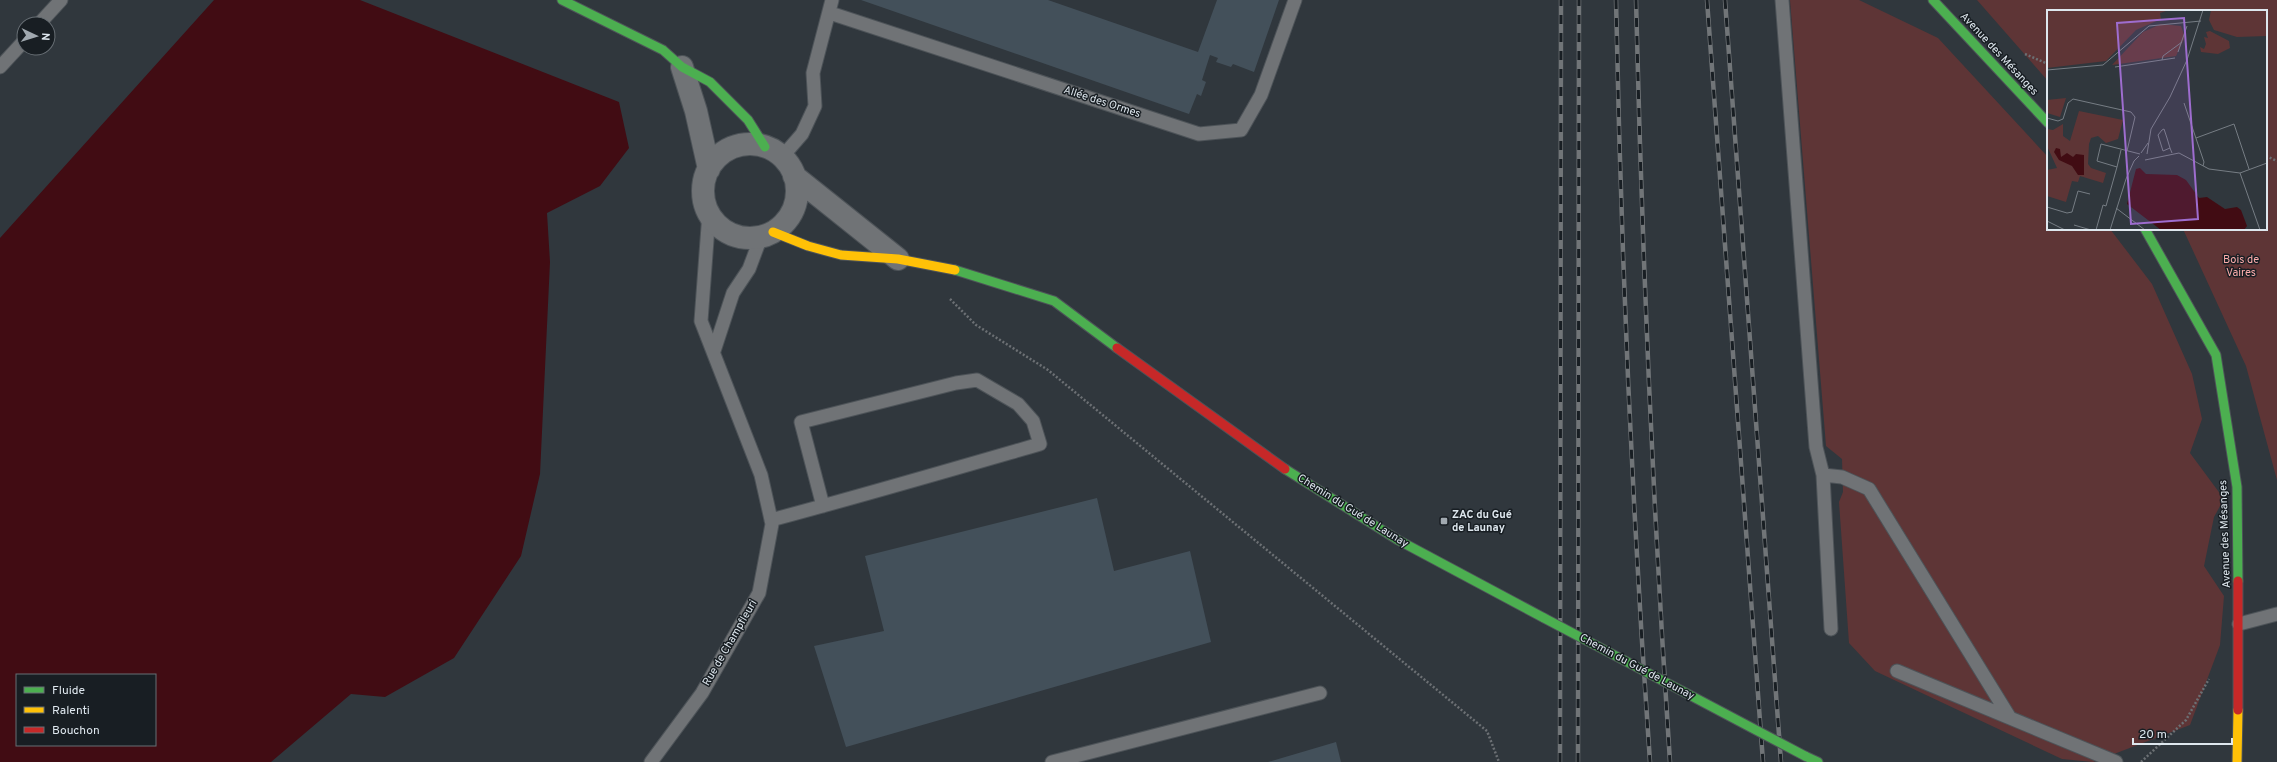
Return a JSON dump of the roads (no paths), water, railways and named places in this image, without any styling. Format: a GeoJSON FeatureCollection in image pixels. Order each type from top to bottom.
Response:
{"type":"FeatureCollection","features":[{"type":"Feature","properties":{"kind":"street"},"geometry":{"type":"LineString","coordinates":[[562,0],[663,50],[682,67],[710,82],[748,120],[794,176],[797,188],[794,208],[783,224],[767,235],[748,238],[725,231],[709,213],[704,199],[704,183],[709,168],[719,156],[732,148],[743,145],[773,152]]}},
{"type":"Feature","properties":{"kind":"street","name":"Avenue des Mésanges"},"geometry":{"type":"LineString","coordinates":[[1933,0],[2047,122]]}},
{"type":"Feature","properties":{"kind":"street"},"geometry":{"type":"LineString","coordinates":[[682,67],[696,111],[709,168]]}},
{"type":"Feature","properties":{"kind":"street","name":"Chemin du Gué de Launay"},"geometry":{"type":"LineString","coordinates":[[794,176],[898,259]]}},
{"type":"Feature","properties":{"kind":"street","name":"Avenue des Mésanges"},"geometry":{"type":"LineString","coordinates":[[2146,230],[2216,355],[2237,487],[2239,624],[2237,762]]}},
{"type":"Feature","properties":{"kind":"street","name":"Chemin du Gué de Launay"},"geometry":{"type":"LineString","coordinates":[[767,235],[841,255],[898,259],[958,271],[1054,301],[1161,382],[1244,441],[1315,489],[1398,540],[1818,762]]}},
{"type":"Feature","properties":{"kind":"lane"},"geometry":{"type":"LineString","coordinates":[[46,16],[61,0]]}},
{"type":"Feature","properties":{"kind":"lane"},"geometry":{"type":"LineString","coordinates":[[773,152],[802,134],[815,106],[813,73],[830,13],[832,0]]}},
{"type":"Feature","properties":{"kind":"lane","name":"Allée des Ormes"},"geometry":{"type":"LineString","coordinates":[[830,13],[1199,134],[1242,130],[1261,95],[1295,0]]}},
{"type":"Feature","properties":{"kind":"lane"},"geometry":{"type":"LineString","coordinates":[[1782,0],[1816,447],[1823,475],[1831,629]]}},
{"type":"Feature","properties":{"kind":"lane"},"geometry":{"type":"LineString","coordinates":[[0,67],[16,49]]}},
{"type":"Feature","properties":{"kind":"lane","name":"Rue de Champfleuri"},"geometry":{"type":"LineString","coordinates":[[651,762],[702,693],[759,593],[772,524],[761,475],[714,351],[701,321],[709,213]]}},
{"type":"Feature","properties":{"kind":"lane"},"geometry":{"type":"LineString","coordinates":[[714,351],[732,293],[749,269],[767,235]]}},
{"type":"Feature","properties":{"kind":"lane"},"geometry":{"type":"LineString","coordinates":[[771,520],[823,506],[1040,444],[1033,421],[1018,404],[977,380],[956,383],[801,422],[823,506]]}},
{"type":"Feature","properties":{"kind":"lane"},"geometry":{"type":"LineString","coordinates":[[1823,475],[1842,477],[1869,489],[2010,718]]}},
{"type":"Feature","properties":{"kind":"lane"},"geometry":{"type":"LineString","coordinates":[[2239,624],[2277,614]]}},
{"type":"Feature","properties":{"kind":"lane"},"geometry":{"type":"LineString","coordinates":[[1897,671],[2116,762]]}},
{"type":"Feature","properties":{"kind":"lane"},"geometry":{"type":"LineString","coordinates":[[1052,762],[1320,693]]}},
{"type":"Feature","properties":{"kind":"railway"},"geometry":{"type":"LineString","coordinates":[[1560,762],[1561,0]]}},
{"type":"Feature","properties":{"kind":"railway"},"geometry":{"type":"LineString","coordinates":[[1578,762],[1579,0]]}},
{"type":"Feature","properties":{"kind":"railway"},"geometry":{"type":"LineString","coordinates":[[1616,0],[1628,381],[1650,762]]}},
{"type":"Feature","properties":{"kind":"railway"},"geometry":{"type":"LineString","coordinates":[[1636,0],[1641,190],[1649,381],[1658,572],[1670,762]]}},
{"type":"Feature","properties":{"kind":"railway"},"geometry":{"type":"LineString","coordinates":[[1707,0],[1763,762]]}},
{"type":"Feature","properties":{"kind":"railway"},"geometry":{"type":"LineString","coordinates":[[1725,0],[1781,762]]}},
{"type":"Feature","properties":{"kind":"place","name":"ZAC du Gué de Launay"},"geometry":{"type":"Point","coordinates":[1444,521]}},
{"type":"Feature","properties":{"kind":"park label","name":"Bois de Vaires"},"geometry":{"type":"Point","coordinates":[2241,266]}}]}
